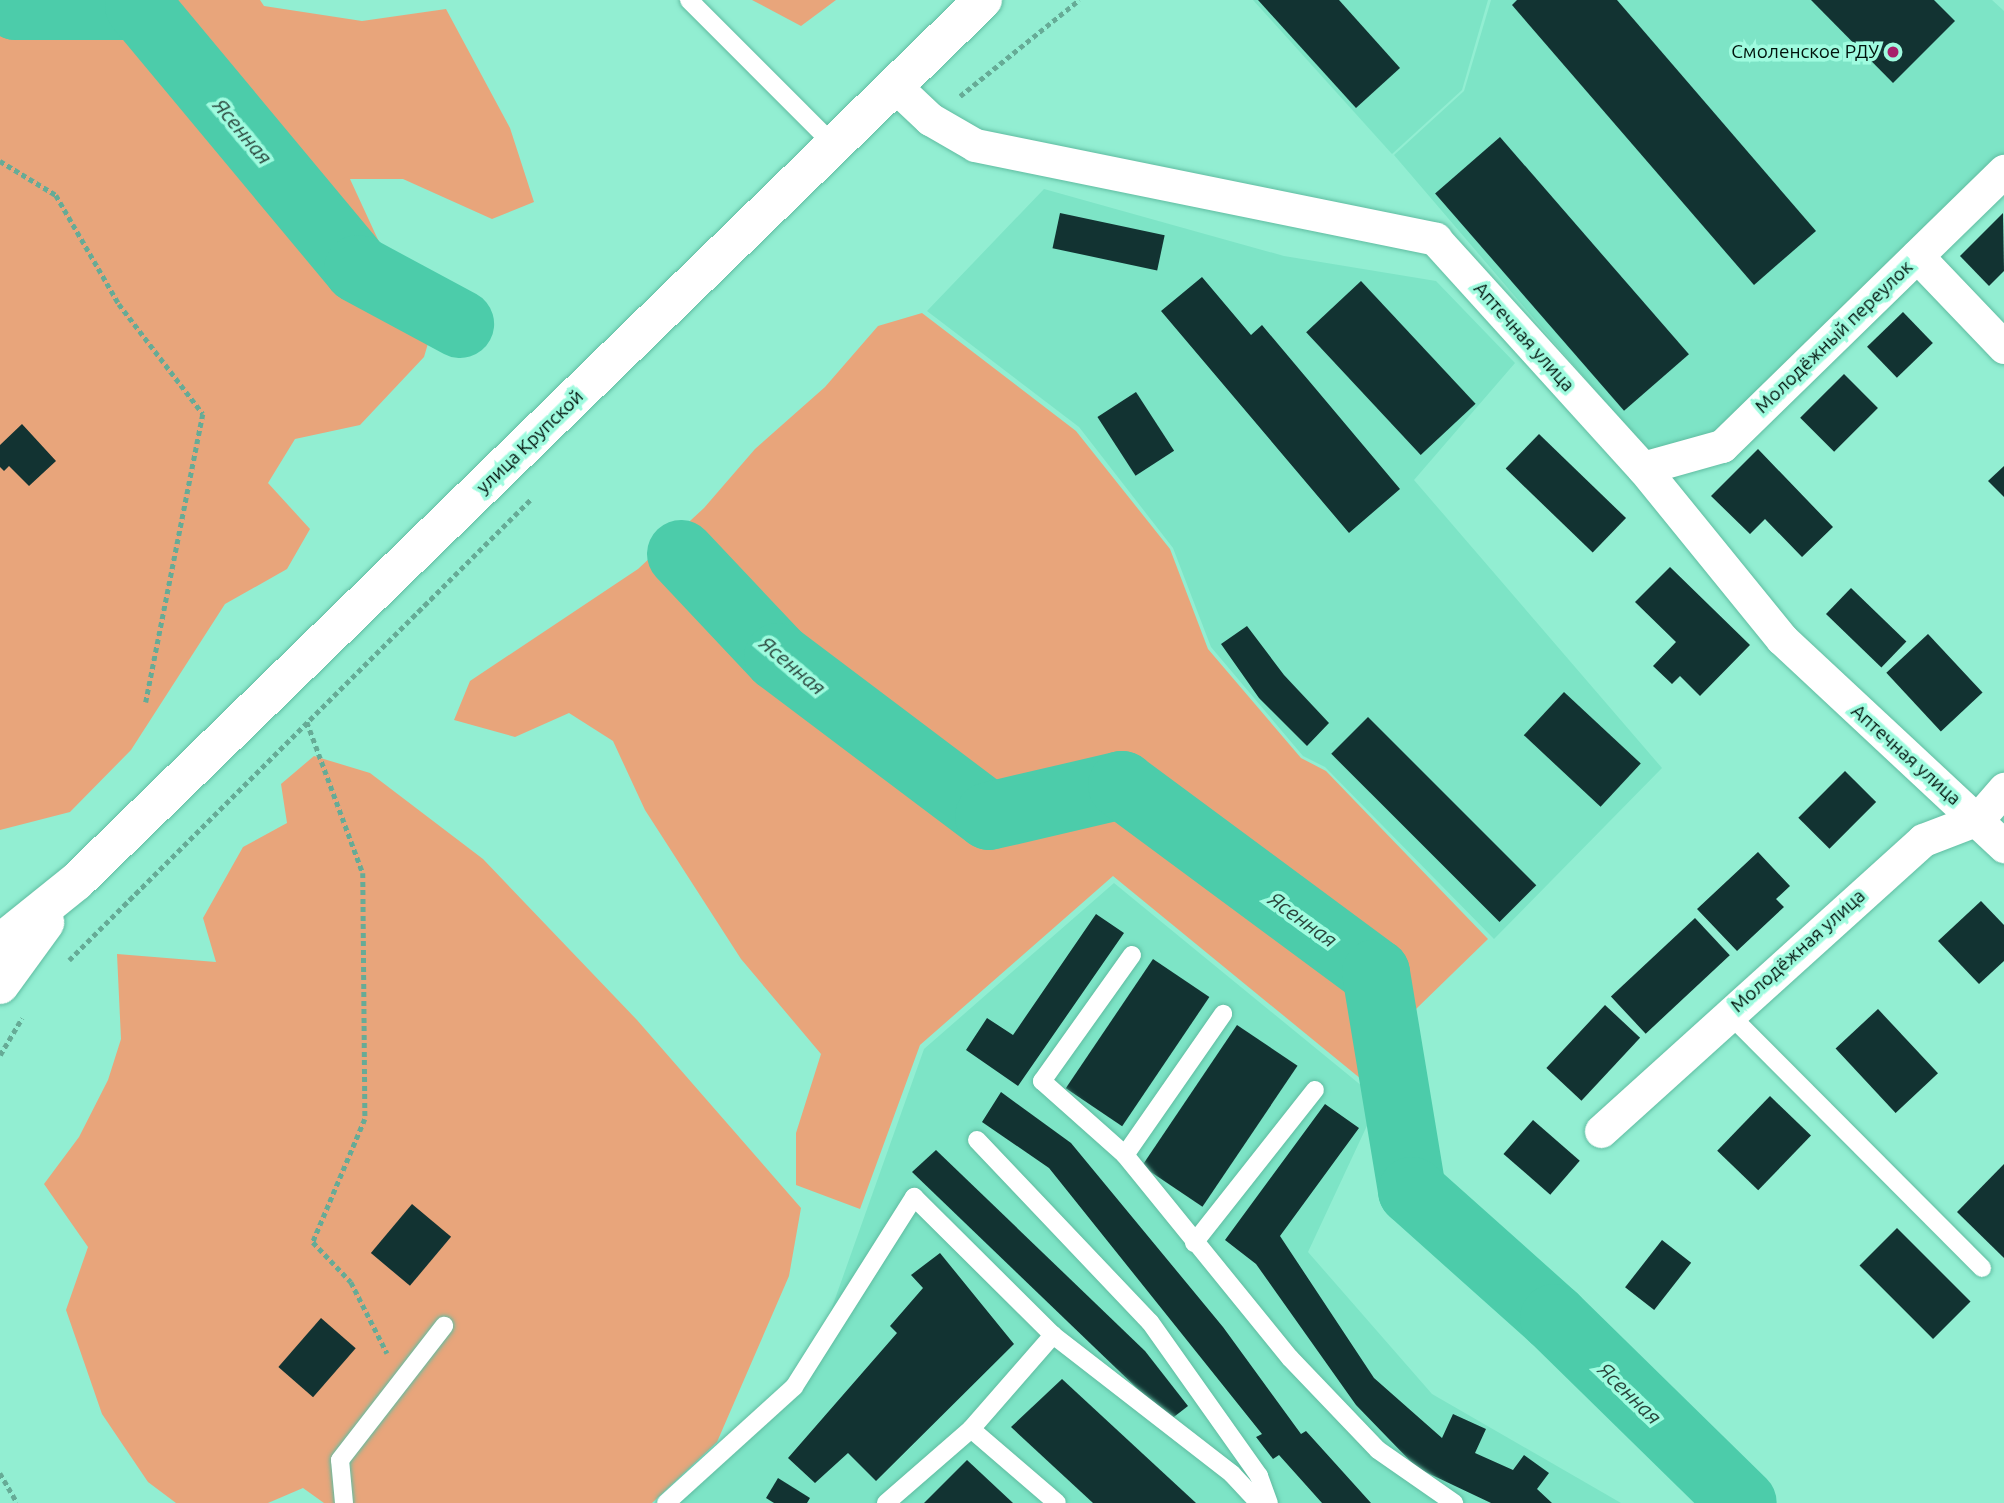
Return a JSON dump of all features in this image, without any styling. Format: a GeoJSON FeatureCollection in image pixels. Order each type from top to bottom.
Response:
{"type":"FeatureCollection","features":[{"type":"Feature","properties":{"kind":"main road","name":"улица Крупской"},"geometry":{"type":"LineString","coordinates":[[0,943],[76,882],[983,0]]}},
{"type":"Feature","properties":{"kind":"main road","name":"улица Крупской"},"geometry":{"type":"LineString","coordinates":[[0,985],[76,882]]}},
{"type":"Feature","properties":{"kind":"street","name":"Аптечная улица"},"geometry":{"type":"LineString","coordinates":[[896,87],[930,119],[975,145],[1435,239],[1643,468],[1782,639],[1931,781],[1978,819],[2004,846]]}},
{"type":"Feature","properties":{"kind":"street","name":"Молодёжный переулок"},"geometry":{"type":"LineString","coordinates":[[1643,468],[1722,446],[2004,172]]}},
{"type":"Feature","properties":{"kind":"street"},"geometry":{"type":"LineString","coordinates":[[1917,256],[2004,347]]}},
{"type":"Feature","properties":{"kind":"street","name":"Молодёжная улица"},"geometry":{"type":"LineString","coordinates":[[1601,1131],[1728,1013],[1923,840],[1978,819],[2004,789]]}},
{"type":"Feature","properties":{"kind":"lane"},"geometry":{"type":"LineString","coordinates":[[689,0],[835,146]]}},
{"type":"Feature","properties":{"kind":"lane"},"geometry":{"type":"LineString","coordinates":[[1132,955],[1042,1081],[1125,1155],[1290,1358],[1378,1450],[1450,1502]]}},
{"type":"Feature","properties":{"kind":"lane"},"geometry":{"type":"LineString","coordinates":[[1728,1013],[1982,1268]]}},
{"type":"Feature","properties":{"kind":"lane"},"geometry":{"type":"LineString","coordinates":[[1125,1155],[1223,1014]]}},
{"type":"Feature","properties":{"kind":"lane"},"geometry":{"type":"LineString","coordinates":[[1194,1243],[1315,1090]]}},
{"type":"Feature","properties":{"kind":"lane"},"geometry":{"type":"LineString","coordinates":[[977,1140],[1150,1322],[1259,1476],[1269,1503]]}},
{"type":"Feature","properties":{"kind":"lane"},"geometry":{"type":"LineString","coordinates":[[666,1503],[794,1387],[914,1197],[1053,1335],[1231,1474],[1259,1503]]}},
{"type":"Feature","properties":{"kind":"lane"},"geometry":{"type":"LineString","coordinates":[[344,1503],[340,1460],[444,1326]]}},
{"type":"Feature","properties":{"kind":"lane"},"geometry":{"type":"LineString","coordinates":[[886,1503],[971,1429],[1053,1335]]}},
{"type":"Feature","properties":{"kind":"lane"},"geometry":{"type":"LineString","coordinates":[[971,1429],[1057,1503]]}},
{"type":"Feature","properties":{"kind":"path"},"geometry":{"type":"LineString","coordinates":[[930,119],[1079,0]]}},
{"type":"Feature","properties":{"kind":"path"},"geometry":{"type":"LineString","coordinates":[[0,160],[56,195],[119,304],[204,414],[146,702]]}},
{"type":"Feature","properties":{"kind":"path"},"geometry":{"type":"LineString","coordinates":[[66,963],[534,495]]}},
{"type":"Feature","properties":{"kind":"path"},"geometry":{"type":"LineString","coordinates":[[307,722],[363,873],[365,1119],[313,1242],[351,1282],[401,1382]]}},
{"type":"Feature","properties":{"kind":"path"},"geometry":{"type":"LineString","coordinates":[[0,1055],[25,1013]]}},
{"type":"Feature","properties":{"kind":"path"},"geometry":{"type":"LineString","coordinates":[[0,1473],[17,1503]]}},
{"type":"Feature","properties":{"kind":"shaded area"},"geometry":{"type":"Polygon","coordinates":[[[0,0],[260,0],[264,6],[362,21],[446,9],[510,128],[534,202],[492,219],[403,179],[350,179],[380,244],[444,289],[424,357],[360,425],[295,439],[268,483],[310,529],[287,569],[225,604],[131,750],[70,812],[0,830],[0,0]]]}},
{"type":"Feature","properties":{"kind":"shaded area"},"geometry":{"type":"Polygon","coordinates":[[[752,0],[836,0],[801,26],[752,0]]]}},
{"type":"Feature","properties":{"kind":"shaded area"},"geometry":{"type":"Polygon","coordinates":[[[1253,0],[1488,0],[1462,90],[1392,154],[1253,0]]]}},
{"type":"Feature","properties":{"kind":"shaded area"},"geometry":{"type":"Polygon","coordinates":[[[1491,0],[1992,0],[2004,11],[2004,156],[1719,438],[1649,453],[1394,155],[1464,91],[1491,0]]]}},
{"type":"Feature","properties":{"kind":"shaded area"},"geometry":{"type":"Polygon","coordinates":[[[1044,189],[1284,256],[1436,281],[1515,363],[1414,480],[1662,768],[1494,939],[1325,767],[1303,756],[1211,647],[1173,548],[1079,427],[927,311],[1044,189]]]}},
{"type":"Feature","properties":{"kind":"shaded area"},"geometry":{"type":"Polygon","coordinates":[[[922,313],[1076,431],[1170,549],[1208,649],[1301,758],[1326,771],[1488,939],[1416,1009],[1427,1133],[1113,876],[920,1045],[860,1209],[796,1185],[796,1133],[821,1054],[741,959],[645,810],[613,741],[569,713],[515,737],[454,720],[470,681],[638,569],[704,508],[755,449],[825,387],[878,326],[922,313]]]}},
{"type":"Feature","properties":{"kind":"shaded area"},"geometry":{"type":"Polygon","coordinates":[[[314,756],[370,773],[483,859],[637,1020],[801,1208],[789,1276],[717,1442],[652,1503],[324,1503],[303,1488],[268,1503],[176,1503],[148,1482],[102,1414],[66,1310],[88,1247],[44,1184],[79,1137],[108,1080],[121,1039],[117,954],[216,962],[203,918],[243,847],[287,823],[281,784],[314,756]]]}},
{"type":"Feature","properties":{"kind":"shaded area"},"geometry":{"type":"Polygon","coordinates":[[[1114,883],[1379,1100],[1308,1252],[1432,1394],[1621,1503],[679,1503],[809,1372],[924,1049],[1114,883]]]}},
{"type":"Feature","properties":{"kind":"building"},"geometry":{"type":"Polygon","coordinates":[[[1258,0],[1339,0],[1400,68],[1356,108],[1258,0]]]}},
{"type":"Feature","properties":{"kind":"building"},"geometry":{"type":"Polygon","coordinates":[[[1517,0],[1617,0],[1816,231],[1754,285],[1512,5],[1517,0]]]}},
{"type":"Feature","properties":{"kind":"building","name":"Смоленское РДУ"},"geometry":{"type":"Polygon","coordinates":[[[1811,0],[1934,0],[1955,21],[1893,83],[1811,0]]]}},
{"type":"Feature","properties":{"kind":"building"},"geometry":{"type":"Polygon","coordinates":[[[1500,137],[1689,354],[1624,411],[1435,193],[1500,137]]]}},
{"type":"Feature","properties":{"kind":"building"},"geometry":{"type":"Polygon","coordinates":[[[1060,213],[1165,235],[1157,270],[1053,248],[1060,213]]]}},
{"type":"Feature","properties":{"kind":"building"},"geometry":{"type":"Polygon","coordinates":[[[2003,213],[2004,271],[1989,286],[1960,256],[2003,213]]]}},
{"type":"Feature","properties":{"kind":"building"},"geometry":{"type":"Polygon","coordinates":[[[1202,277],[1251,335],[1262,325],[1400,489],[1349,533],[1161,311],[1202,277]]]}},
{"type":"Feature","properties":{"kind":"building"},"geometry":{"type":"Polygon","coordinates":[[[1361,281],[1476,404],[1421,455],[1306,332],[1361,281]]]}},
{"type":"Feature","properties":{"kind":"building"},"geometry":{"type":"Polygon","coordinates":[[[1903,312],[1933,343],[1897,378],[1867,347],[1903,312]]]}},
{"type":"Feature","properties":{"kind":"building"},"geometry":{"type":"Polygon","coordinates":[[[1844,374],[1878,408],[1834,452],[1800,418],[1844,374]]]}},
{"type":"Feature","properties":{"kind":"building"},"geometry":{"type":"Polygon","coordinates":[[[1136,392],[1174,451],[1136,476],[1097,417],[1136,392]]]}},
{"type":"Feature","properties":{"kind":"building"},"geometry":{"type":"Polygon","coordinates":[[[22,424],[56,461],[29,486],[9,466],[4,471],[0,467],[0,445],[22,424]]]}},
{"type":"Feature","properties":{"kind":"building"},"geometry":{"type":"Polygon","coordinates":[[[1539,434],[1626,518],[1593,553],[1506,469],[1539,434]]]}},
{"type":"Feature","properties":{"kind":"building"},"geometry":{"type":"Polygon","coordinates":[[[1758,449],[1833,527],[1802,557],[1765,519],[1750,534],[1711,496],[1758,449]]]}},
{"type":"Feature","properties":{"kind":"building"},"geometry":{"type":"Polygon","coordinates":[[[2004,466],[2004,497],[1988,481],[2004,466]]]}},
{"type":"Feature","properties":{"kind":"building"},"geometry":{"type":"Polygon","coordinates":[[[1670,567],[1750,645],[1700,696],[1680,676],[1672,684],[1653,666],[1676,642],[1635,602],[1670,567]]]}},
{"type":"Feature","properties":{"kind":"building"},"geometry":{"type":"Polygon","coordinates":[[[1851,588],[1906,641],[1881,667],[1826,614],[1851,588]]]}},
{"type":"Feature","properties":{"kind":"building"},"geometry":{"type":"Polygon","coordinates":[[[1247,626],[1284,675],[1329,723],[1307,746],[1259,698],[1221,644],[1247,626]]]}},
{"type":"Feature","properties":{"kind":"building"},"geometry":{"type":"Polygon","coordinates":[[[1928,634],[1983,693],[1941,731],[1886,673],[1928,634]]]}},
{"type":"Feature","properties":{"kind":"building"},"geometry":{"type":"Polygon","coordinates":[[[1564,692],[1641,764],[1601,807],[1524,735],[1564,692]]]}},
{"type":"Feature","properties":{"kind":"building"},"geometry":{"type":"Polygon","coordinates":[[[1368,717],[1536,885],[1500,922],[1331,754],[1368,717]]]}},
{"type":"Feature","properties":{"kind":"building"},"geometry":{"type":"Polygon","coordinates":[[[1845,771],[1876,802],[1829,849],[1798,818],[1845,771]]]}},
{"type":"Feature","properties":{"kind":"building"},"geometry":{"type":"Polygon","coordinates":[[[1758,852],[1790,886],[1776,899],[1784,907],[1737,951],[1697,909],[1758,852]]]}},
{"type":"Feature","properties":{"kind":"building"},"geometry":{"type":"Polygon","coordinates":[[[1981,901],[2004,925],[2004,961],[1979,984],[1938,941],[1981,901]]]}},
{"type":"Feature","properties":{"kind":"building"},"geometry":{"type":"Polygon","coordinates":[[[1096,914],[1124,933],[1018,1086],[966,1050],[987,1018],[1013,1035],[1096,914]]]}},
{"type":"Feature","properties":{"kind":"building"},"geometry":{"type":"Polygon","coordinates":[[[1695,918],[1730,955],[1646,1034],[1611,996],[1695,918]]]}},
{"type":"Feature","properties":{"kind":"building"},"geometry":{"type":"Polygon","coordinates":[[[1153,959],[1209,997],[1122,1126],[1066,1088],[1153,959]]]}},
{"type":"Feature","properties":{"kind":"building"},"geometry":{"type":"Polygon","coordinates":[[[1605,1005],[1640,1038],[1581,1101],[1546,1068],[1605,1005]]]}},
{"type":"Feature","properties":{"kind":"building"},"geometry":{"type":"Polygon","coordinates":[[[1878,1009],[1938,1073],[1896,1113],[1836,1049],[1878,1009]]]}},
{"type":"Feature","properties":{"kind":"building"},"geometry":{"type":"Polygon","coordinates":[[[1237,1025],[1298,1066],[1202,1207],[1142,1166],[1237,1025]]]}},
{"type":"Feature","properties":{"kind":"building"},"geometry":{"type":"Polygon","coordinates":[[[1001,1092],[1071,1143],[1223,1327],[1301,1434],[1306,1431],[1371,1503],[1322,1503],[1279,1455],[1273,1459],[1256,1437],[1262,1434],[1049,1168],[982,1122],[1001,1092]]]}},
{"type":"Feature","properties":{"kind":"building"},"geometry":{"type":"Polygon","coordinates":[[[1770,1096],[1811,1136],[1758,1190],[1717,1151],[1770,1096]]]}},
{"type":"Feature","properties":{"kind":"building"},"geometry":{"type":"Polygon","coordinates":[[[1325,1104],[1359,1128],[1280,1236],[1374,1378],[1442,1438],[1453,1414],[1486,1429],[1475,1453],[1513,1470],[1524,1455],[1549,1473],[1537,1489],[1552,1503],[1491,1503],[1417,1468],[1356,1405],[1256,1264],[1225,1240],[1325,1104]]]}},
{"type":"Feature","properties":{"kind":"building"},"geometry":{"type":"Polygon","coordinates":[[[1533,1120],[1580,1161],[1550,1195],[1503,1154],[1533,1120]]]}},
{"type":"Feature","properties":{"kind":"building"},"geometry":{"type":"Polygon","coordinates":[[[936,1150],[1145,1351],[1188,1406],[1170,1420],[912,1172],[936,1150]]]}},
{"type":"Feature","properties":{"kind":"building"},"geometry":{"type":"Polygon","coordinates":[[[2004,1164],[2004,1258],[1957,1212],[2004,1164]]]}},
{"type":"Feature","properties":{"kind":"building"},"geometry":{"type":"Polygon","coordinates":[[[412,1204],[451,1237],[410,1286],[371,1253],[412,1204]]]}},
{"type":"Feature","properties":{"kind":"building"},"geometry":{"type":"Polygon","coordinates":[[[1897,1228],[1971,1302],[1933,1339],[1860,1265],[1897,1228]]]}},
{"type":"Feature","properties":{"kind":"building"},"geometry":{"type":"Polygon","coordinates":[[[1662,1240],[1691,1263],[1654,1310],[1625,1287],[1662,1240]]]}},
{"type":"Feature","properties":{"kind":"building"},"geometry":{"type":"Polygon","coordinates":[[[940,1253],[1014,1344],[876,1481],[848,1453],[815,1483],[788,1458],[897,1333],[890,1326],[923,1288],[911,1275],[940,1253]]]}},
{"type":"Feature","properties":{"kind":"building"},"geometry":{"type":"Polygon","coordinates":[[[321,1318],[356,1348],[313,1397],[278,1367],[321,1318]]]}},
{"type":"Feature","properties":{"kind":"building"},"geometry":{"type":"Polygon","coordinates":[[[1062,1379],[1196,1503],[1093,1503],[1011,1427],[1062,1379]]]}},
{"type":"Feature","properties":{"kind":"building"},"geometry":{"type":"Polygon","coordinates":[[[967,1460],[1013,1503],[924,1503],[967,1460]]]}},
{"type":"Feature","properties":{"kind":"building"},"geometry":{"type":"Polygon","coordinates":[[[778,1478],[810,1498],[807,1503],[774,1503],[766,1498],[778,1478]]]}},
{"type":"Feature","properties":{"kind":"waterway","name":"Ясенная"},"geometry":{"type":"LineString","coordinates":[[8,0],[16,6],[139,6],[358,269],[460,324]]}},
{"type":"Feature","properties":{"kind":"waterway","name":"Ясенная"},"geometry":{"type":"LineString","coordinates":[[681,554],[778,657],[989,816],[1122,785],[1376,973],[1412,1191],[1554,1318],[1743,1503]]}},
{"type":"Feature","properties":{"kind":"place","name":"Смоленское РДУ"},"geometry":{"type":"Point","coordinates":[1893,52]}}]}
